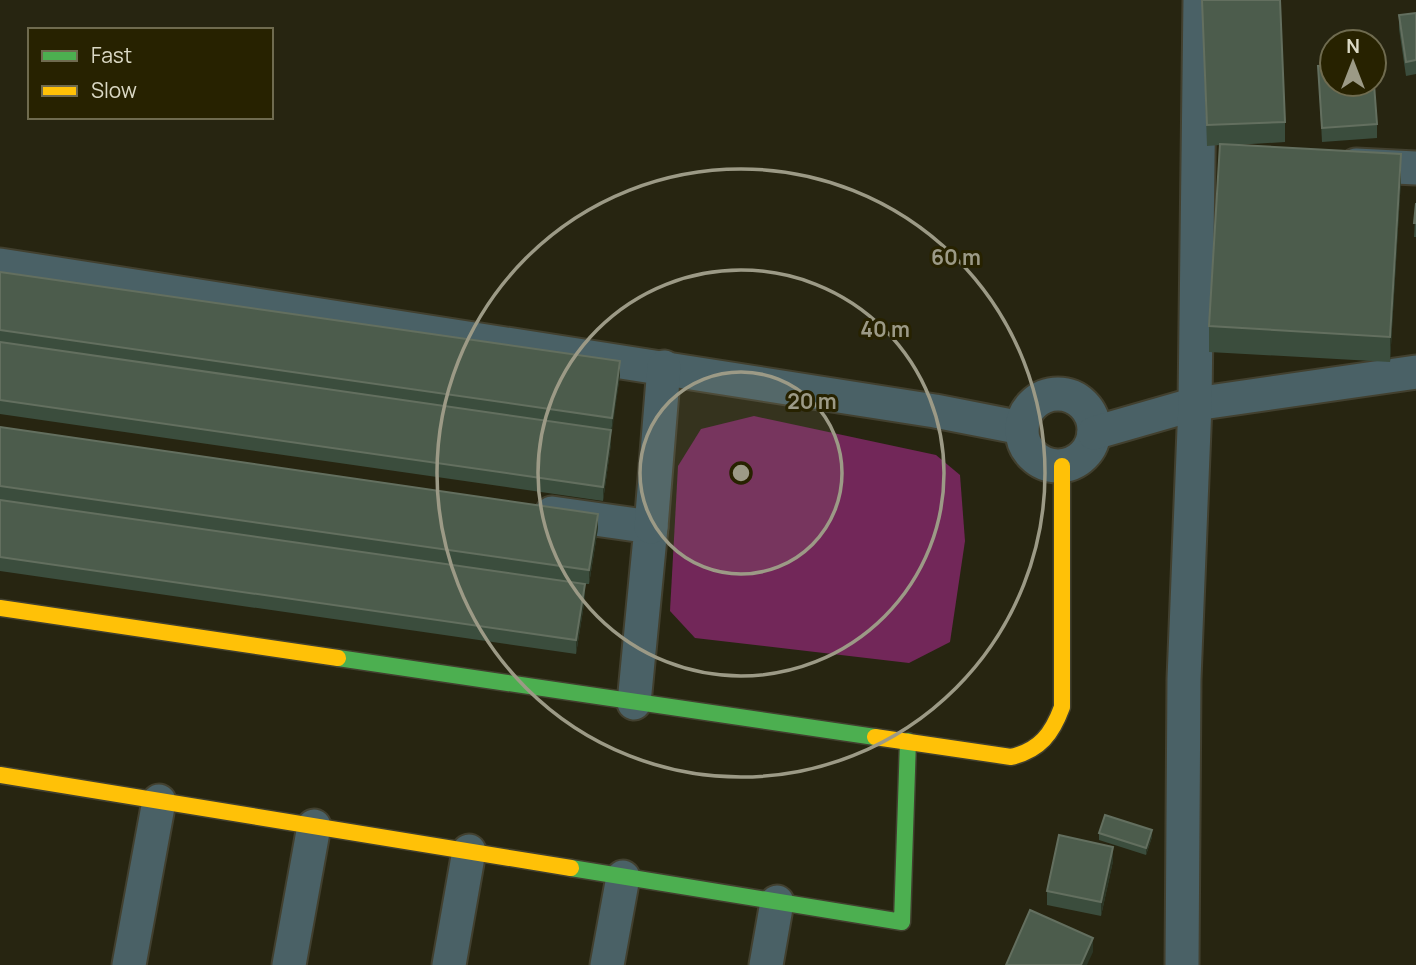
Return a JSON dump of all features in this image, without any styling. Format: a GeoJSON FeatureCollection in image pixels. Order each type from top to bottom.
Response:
{"type":"FeatureCollection","features":[{"type":"Feature","properties":{"kind":"street"},"geometry":{"type":"LineString","coordinates":[[1182,965],[1184,679],[1195,404],[1213,158],[1200,0]]}},
{"type":"Feature","properties":{"kind":"street"},"geometry":{"type":"LineString","coordinates":[[1331,164],[1416,168]]}},
{"type":"Feature","properties":{"kind":"street"},"geometry":{"type":"LineString","coordinates":[[0,265],[664,368],[1022,428]]}},
{"type":"Feature","properties":{"kind":"street"},"geometry":{"type":"LineString","coordinates":[[634,703],[664,368]]}},
{"type":"Feature","properties":{"kind":"street"},"geometry":{"type":"LineString","coordinates":[[1094,433],[1195,404],[1416,372]]}},
{"type":"Feature","properties":{"kind":"street"},"geometry":{"type":"LineString","coordinates":[[1067,396],[1087,410],[1094,433],[1091,445],[1084,455],[1062,466],[1038,460],[1029,452],[1022,428],[1025,416],[1043,398],[1067,396]]}},
{"type":"Feature","properties":{"kind":"street"},"geometry":{"type":"LineString","coordinates":[[0,608],[1011,757],[1030,754],[1054,730],[1062,707],[1062,466]]}},
{"type":"Feature","properties":{"kind":"street"},"geometry":{"type":"LineString","coordinates":[[521,508],[651,527]]}},
{"type":"Feature","properties":{"kind":"street"},"geometry":{"type":"LineString","coordinates":[[1,783],[159,801],[902,922],[908,741]]}},
{"type":"Feature","properties":{"kind":"street"},"geometry":{"type":"LineString","coordinates":[[129,965],[159,801]]}},
{"type":"Feature","properties":{"kind":"street"},"geometry":{"type":"LineString","coordinates":[[289,965],[314,826]]}},
{"type":"Feature","properties":{"kind":"street"},"geometry":{"type":"LineString","coordinates":[[449,965],[469,851]]}},
{"type":"Feature","properties":{"kind":"street"},"geometry":{"type":"LineString","coordinates":[[607,965],[623,877]]}},
{"type":"Feature","properties":{"kind":"street"},"geometry":{"type":"LineString","coordinates":[[766,965],[777,902]]}},
{"type":"Feature","properties":{"kind":"shaded area"},"geometry":{"type":"Polygon","coordinates":[[[754,416],[936,455],[960,475],[965,541],[950,642],[909,663],[695,638],[670,611],[678,466],[701,429],[754,416]]]}},
{"type":"Feature","properties":{"kind":"building"},"geometry":{"type":"Polygon","coordinates":[[[1202,0],[1280,0],[1285,122],[1207,125],[1202,0]]]}},
{"type":"Feature","properties":{"kind":"building"},"geometry":{"type":"Polygon","coordinates":[[[1416,13],[1416,60],[1406,62],[1399,15],[1416,13]]]}},
{"type":"Feature","properties":{"kind":"building"},"geometry":{"type":"Polygon","coordinates":[[[1320,98],[1375,98],[1377,124],[1322,128],[1320,98]]]}},
{"type":"Feature","properties":{"kind":"building"},"geometry":{"type":"Polygon","coordinates":[[[1220,144],[1401,154],[1390,337],[1209,326],[1220,144]]]}},
{"type":"Feature","properties":{"kind":"building"},"geometry":{"type":"Polygon","coordinates":[[[0,272],[620,361],[612,418],[0,330],[0,272]]]}},
{"type":"Feature","properties":{"kind":"building"},"geometry":{"type":"Polygon","coordinates":[[[0,342],[611,430],[603,487],[0,400],[0,342]]]}},
{"type":"Feature","properties":{"kind":"building"},"geometry":{"type":"Polygon","coordinates":[[[0,427],[598,514],[589,570],[0,486],[0,427]]]}},
{"type":"Feature","properties":{"kind":"building"},"geometry":{"type":"Polygon","coordinates":[[[0,500],[585,584],[576,640],[0,557],[0,500]]]}},
{"type":"Feature","properties":{"kind":"building"},"geometry":{"type":"Polygon","coordinates":[[[1105,815],[1152,830],[1146,848],[1099,833],[1105,815]]]}},
{"type":"Feature","properties":{"kind":"building"},"geometry":{"type":"Polygon","coordinates":[[[1059,835],[1113,847],[1101,902],[1047,891],[1059,835]]]}},
{"type":"Feature","properties":{"kind":"building"},"geometry":{"type":"Polygon","coordinates":[[[1030,910],[1093,938],[1081,965],[1006,965],[1030,910]]]}},
{"type":"Feature","properties":{"kind":"traffic: fast"},"geometry":{"type":"LineString","coordinates":[[338,658],[875,737]]}},
{"type":"Feature","properties":{"kind":"traffic: fast"},"geometry":{"type":"LineString","coordinates":[[571,868],[902,922],[908,741]]}},
{"type":"Feature","properties":{"kind":"traffic: slow"},"geometry":{"type":"LineString","coordinates":[[875,737],[1011,757],[1030,750],[1049,733],[1062,707],[1062,466]]}},
{"type":"Feature","properties":{"kind":"traffic: slow"},"geometry":{"type":"LineString","coordinates":[[0,608],[338,658]]}},
{"type":"Feature","properties":{"kind":"traffic: slow"},"geometry":{"type":"LineString","coordinates":[[0,775],[571,868]]}}]}
